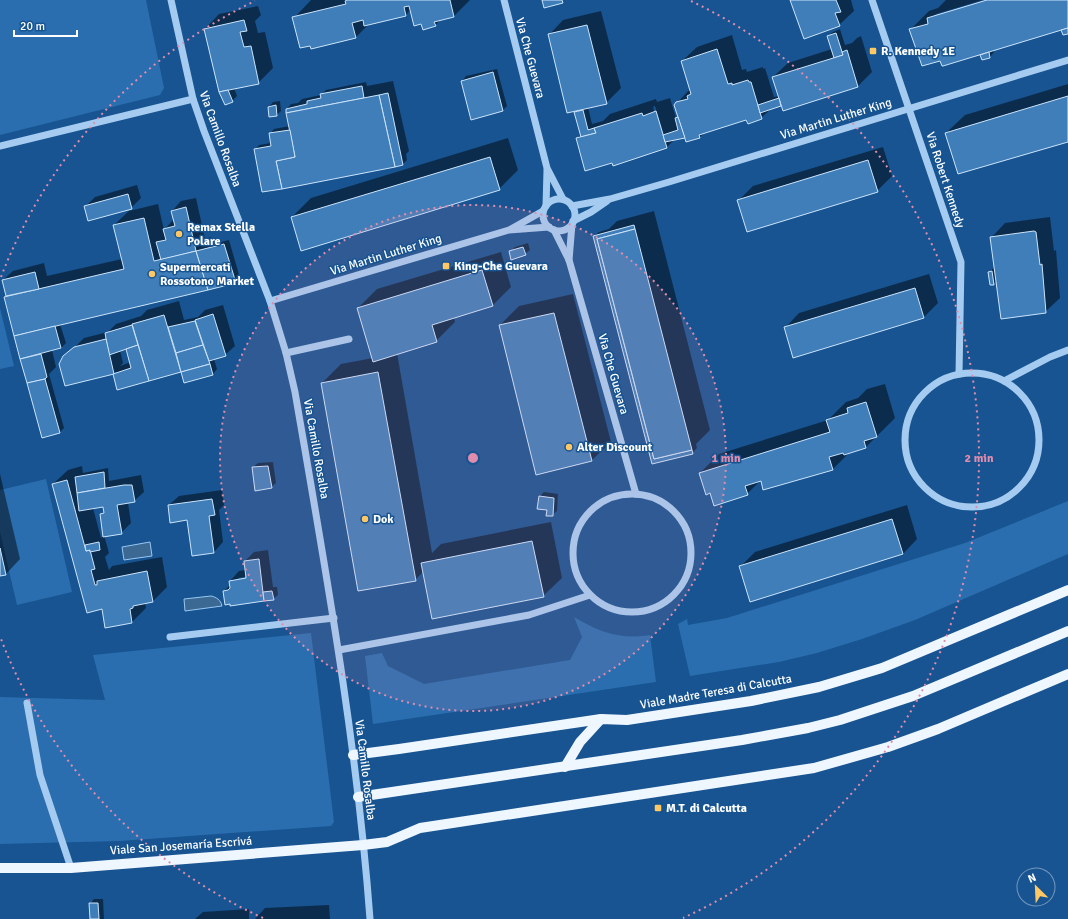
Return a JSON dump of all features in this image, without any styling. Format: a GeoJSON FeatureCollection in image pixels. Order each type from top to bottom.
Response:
{"type":"FeatureCollection","features":[{"type":"Feature","properties":{"kind":"main road","name":"Viale Madre Teresa di Calcutta"},"geometry":{"type":"LineString","coordinates":[[353,755],[601,719],[627,720],[751,701],[819,687],[882,668],[1068,590]]}},
{"type":"Feature","properties":{"kind":"main road"},"geometry":{"type":"LineString","coordinates":[[358,797],[742,740],[808,728],[840,720],[913,696],[1068,631]]}},
{"type":"Feature","properties":{"kind":"main road"},"geometry":{"type":"LineString","coordinates":[[363,845],[387,842],[420,828],[814,768],[888,747],[938,729],[1068,674]]}},
{"type":"Feature","properties":{"kind":"main road"},"geometry":{"type":"LineString","coordinates":[[565,767],[580,742],[601,719]]}},
{"type":"Feature","properties":{"kind":"main road","name":"Viale San Josemaría Escrivá"},"geometry":{"type":"LineString","coordinates":[[0,868],[71,868],[363,845]]}},
{"type":"Feature","properties":{"kind":"street","name":"Via Camillo Rosalba"},"geometry":{"type":"LineString","coordinates":[[171,0],[193,99],[270,301],[286,352],[295,392],[339,650],[358,797],[370,919]]}},
{"type":"Feature","properties":{"kind":"street","name":"Via Che Guevara"},"geometry":{"type":"LineString","coordinates":[[504,0],[547,168],[563,199]]}},
{"type":"Feature","properties":{"kind":"street","name":"Via Robert Kennedy"},"geometry":{"type":"LineString","coordinates":[[872,0],[961,262],[960,374]]}},
{"type":"Feature","properties":{"kind":"street","name":"Via Martin Luther King"},"geometry":{"type":"LineString","coordinates":[[572,206],[610,199],[1068,60]]}},
{"type":"Feature","properties":{"kind":"street"},"geometry":{"type":"LineString","coordinates":[[0,146],[193,99]]}},
{"type":"Feature","properties":{"kind":"street","name":"Via Che Guevara"},"geometry":{"type":"LineString","coordinates":[[545,208],[547,168]]}},
{"type":"Feature","properties":{"kind":"street"},"geometry":{"type":"LineString","coordinates":[[563,199],[572,206],[574,211],[572,222],[564,230],[552,229],[543,219],[545,208],[552,200],[563,199]]}},
{"type":"Feature","properties":{"kind":"street","name":"Via Martin Luther King"},"geometry":{"type":"LineString","coordinates":[[572,222],[591,212],[610,199]]}},
{"type":"Feature","properties":{"kind":"street","name":"Via Martin Luther King"},"geometry":{"type":"LineString","coordinates":[[270,301],[509,230],[545,208]]}},
{"type":"Feature","properties":{"kind":"street","name":"Via Che Guevara"},"geometry":{"type":"LineString","coordinates":[[569,260],[572,222]]}},
{"type":"Feature","properties":{"kind":"street","name":"Via Che Guevara"},"geometry":{"type":"LineString","coordinates":[[552,229],[569,260],[636,494]]}},
{"type":"Feature","properties":{"kind":"street","name":"Via Martin Luther King"},"geometry":{"type":"LineString","coordinates":[[509,230],[552,229]]}},
{"type":"Feature","properties":{"kind":"street"},"geometry":{"type":"LineString","coordinates":[[286,352],[349,338]]}},
{"type":"Feature","properties":{"kind":"street"},"geometry":{"type":"LineString","coordinates":[[1004,380],[1050,357],[1068,350]]}},
{"type":"Feature","properties":{"kind":"street"},"geometry":{"type":"LineString","coordinates":[[960,374],[992,376],[1004,380],[1018,391],[1032,410],[1037,422],[1038,450],[1031,472],[1021,485],[1002,500],[990,505],[966,507],[950,504],[931,494],[912,472],[904,439],[909,416],[916,402],[932,386],[960,374]]}},
{"type":"Feature","properties":{"kind":"street"},"geometry":{"type":"LineString","coordinates":[[636,494],[655,498],[668,506],[681,520],[688,536],[691,556],[687,573],[677,590],[661,604],[650,609],[629,612],[613,609],[600,603],[590,595],[580,582],[572,553],[572,547],[578,527],[594,507],[611,497],[636,494]]}},
{"type":"Feature","properties":{"kind":"street"},"geometry":{"type":"LineString","coordinates":[[339,650],[529,615],[590,595]]}},
{"type":"Feature","properties":{"kind":"street"},"geometry":{"type":"LineString","coordinates":[[170,637],[334,618]]}},
{"type":"Feature","properties":{"kind":"street"},"geometry":{"type":"LineString","coordinates":[[27,703],[40,775],[71,868]]}},
{"type":"Feature","properties":{"kind":"shaded area"},"geometry":{"type":"Polygon","coordinates":[[[0,0],[146,0],[164,88],[160,95],[0,135],[0,0]]]}},
{"type":"Feature","properties":{"kind":"shaded area"},"geometry":{"type":"Polygon","coordinates":[[[0,308],[14,366],[0,369],[0,308]]]}},
{"type":"Feature","properties":{"kind":"shaded area"},"geometry":{"type":"Polygon","coordinates":[[[46,479],[72,592],[17,605],[0,532],[0,490],[46,479]]]}},
{"type":"Feature","properties":{"kind":"shaded area"},"geometry":{"type":"Polygon","coordinates":[[[1068,501],[1068,554],[915,620],[862,639],[817,653],[779,662],[690,676],[678,624],[687,619],[688,625],[727,618],[965,543],[1068,501]]]}},
{"type":"Feature","properties":{"kind":"shaded area"},"geometry":{"type":"Polygon","coordinates":[[[150,542],[152,556],[124,560],[122,547],[150,542]]]}},
{"type":"Feature","properties":{"kind":"shaded area"},"geometry":{"type":"Polygon","coordinates":[[[211,596],[218,599],[222,606],[185,611],[184,599],[211,596]]]}},
{"type":"Feature","properties":{"kind":"shaded area"},"geometry":{"type":"Polygon","coordinates":[[[574,617],[592,627],[610,634],[629,636],[650,635],[656,682],[373,724],[365,656],[382,653],[388,666],[424,684],[570,660],[582,637],[574,617]]]}},
{"type":"Feature","properties":{"kind":"shaded area"},"geometry":{"type":"Polygon","coordinates":[[[311,633],[334,822],[331,826],[120,841],[0,844],[0,697],[105,700],[93,655],[311,633]]]}},
{"type":"Feature","properties":{"kind":"building"},"geometry":{"type":"Polygon","coordinates":[[[450,0],[454,17],[434,22],[436,26],[423,30],[421,24],[414,26],[409,6],[404,7],[406,16],[364,26],[363,20],[352,23],[356,38],[311,49],[310,46],[300,48],[292,17],[346,4],[345,1],[450,0]]]}},
{"type":"Feature","properties":{"kind":"building"},"geometry":{"type":"Polygon","coordinates":[[[542,0],[562,0],[563,3],[544,8],[542,0]]]}},
{"type":"Feature","properties":{"kind":"building"},"geometry":{"type":"Polygon","coordinates":[[[790,0],[836,0],[841,12],[835,13],[840,26],[804,39],[790,0]]]}},
{"type":"Feature","properties":{"kind":"building"},"geometry":{"type":"Polygon","coordinates":[[[987,0],[1068,0],[1068,28],[943,66],[940,61],[922,66],[909,29],[928,24],[927,18],[987,0]]]}},
{"type":"Feature","properties":{"kind":"building"},"geometry":{"type":"Polygon","coordinates":[[[244,20],[247,31],[240,32],[244,47],[251,46],[259,84],[219,92],[204,29],[244,20]]]}},
{"type":"Feature","properties":{"kind":"building"},"geometry":{"type":"Polygon","coordinates":[[[587,25],[607,104],[567,113],[548,34],[587,25]]]}},
{"type":"Feature","properties":{"kind":"building"},"geometry":{"type":"Polygon","coordinates":[[[1068,28],[1068,34],[1063,35],[1061,30],[1068,28]]]}},
{"type":"Feature","properties":{"kind":"building"},"geometry":{"type":"Polygon","coordinates":[[[836,33],[843,55],[834,58],[827,36],[836,33]]]}},
{"type":"Feature","properties":{"kind":"building"},"geometry":{"type":"Polygon","coordinates":[[[717,49],[728,84],[732,83],[732,85],[748,80],[751,82],[762,119],[748,124],[746,120],[699,135],[700,138],[686,142],[674,105],[676,102],[688,99],[687,96],[691,94],[681,61],[717,49]]]}},
{"type":"Feature","properties":{"kind":"building"},"geometry":{"type":"Polygon","coordinates":[[[847,50],[858,87],[783,111],[772,77],[843,55],[842,52],[847,50]]]}},
{"type":"Feature","properties":{"kind":"building"},"geometry":{"type":"Polygon","coordinates":[[[989,52],[990,58],[982,60],[980,55],[989,52]]]}},
{"type":"Feature","properties":{"kind":"building"},"geometry":{"type":"Polygon","coordinates":[[[493,72],[503,111],[471,120],[461,81],[493,72]]]}},
{"type":"Feature","properties":{"kind":"building"},"geometry":{"type":"Polygon","coordinates":[[[362,86],[364,98],[286,113],[286,109],[307,104],[307,101],[321,98],[320,94],[362,86]]]}},
{"type":"Feature","properties":{"kind":"building"},"geometry":{"type":"Polygon","coordinates":[[[228,90],[233,102],[225,105],[219,92],[228,90]]]}},
{"type":"Feature","properties":{"kind":"building"},"geometry":{"type":"Polygon","coordinates":[[[388,93],[403,165],[395,167],[379,95],[388,93]]]}},
{"type":"Feature","properties":{"kind":"building"},"geometry":{"type":"Polygon","coordinates":[[[379,95],[395,167],[282,189],[276,161],[295,157],[286,113],[379,95]]]}},
{"type":"Feature","properties":{"kind":"building"},"geometry":{"type":"Polygon","coordinates":[[[1068,96],[1068,142],[958,174],[945,133],[1068,96]]]}},
{"type":"Feature","properties":{"kind":"building"},"geometry":{"type":"Polygon","coordinates":[[[779,98],[781,106],[760,113],[758,105],[779,98]]]}},
{"type":"Feature","properties":{"kind":"building"},"geometry":{"type":"Polygon","coordinates":[[[276,105],[277,116],[269,117],[268,107],[276,105]]]}},
{"type":"Feature","properties":{"kind":"building"},"geometry":{"type":"Polygon","coordinates":[[[583,110],[588,130],[594,128],[596,133],[581,137],[574,112],[583,110]]]}},
{"type":"Feature","properties":{"kind":"building"},"geometry":{"type":"Polygon","coordinates":[[[656,111],[667,148],[613,166],[612,163],[585,171],[576,138],[596,133],[594,128],[642,113],[643,116],[656,111]]]}},
{"type":"Feature","properties":{"kind":"building"},"geometry":{"type":"Polygon","coordinates":[[[678,117],[685,138],[665,142],[663,135],[678,130],[675,118],[678,117]]]}},
{"type":"Feature","properties":{"kind":"building"},"geometry":{"type":"Polygon","coordinates":[[[290,130],[295,157],[276,161],[282,189],[262,192],[254,149],[271,146],[269,133],[290,130]]]}},
{"type":"Feature","properties":{"kind":"building"},"geometry":{"type":"Polygon","coordinates":[[[490,157],[500,190],[301,251],[291,217],[490,157]]]}},
{"type":"Feature","properties":{"kind":"building"},"geometry":{"type":"Polygon","coordinates":[[[868,160],[878,192],[747,232],[737,200],[868,160]]]}},
{"type":"Feature","properties":{"kind":"building"},"geometry":{"type":"Polygon","coordinates":[[[128,194],[132,209],[88,221],[84,206],[128,194]]]}},
{"type":"Feature","properties":{"kind":"building","name":"Remax Stella Polare"},"geometry":{"type":"Polygon","coordinates":[[[186,207],[196,251],[161,260],[156,242],[166,240],[163,229],[175,226],[171,211],[186,207]]]}},
{"type":"Feature","properties":{"kind":"building","name":"Supermercati Rossotono Market"},"geometry":{"type":"Polygon","coordinates":[[[144,218],[154,261],[196,251],[208,290],[14,336],[4,297],[124,269],[113,225],[144,218]]]}},
{"type":"Feature","properties":{"kind":"building"},"geometry":{"type":"Polygon","coordinates":[[[634,225],[635,229],[597,239],[654,459],[692,450],[693,454],[652,464],[593,236],[634,225]]]}},
{"type":"Feature","properties":{"kind":"building"},"geometry":{"type":"Polygon","coordinates":[[[635,229],[692,450],[654,459],[597,239],[635,229]]]}},
{"type":"Feature","properties":{"kind":"building"},"geometry":{"type":"Polygon","coordinates":[[[1034,231],[1036,232],[1040,265],[1042,264],[1046,313],[1001,319],[990,237],[1034,231]]]}},
{"type":"Feature","properties":{"kind":"building"},"geometry":{"type":"Polygon","coordinates":[[[224,244],[236,283],[208,290],[196,251],[224,244]]]}},
{"type":"Feature","properties":{"kind":"building"},"geometry":{"type":"Polygon","coordinates":[[[523,247],[526,255],[511,260],[509,251],[523,247]]]}},
{"type":"Feature","properties":{"kind":"building"},"geometry":{"type":"Polygon","coordinates":[[[482,270],[493,306],[432,325],[437,342],[373,362],[357,308],[482,270]]]}},
{"type":"Feature","properties":{"kind":"building"},"geometry":{"type":"Polygon","coordinates":[[[992,271],[994,285],[990,285],[988,272],[992,271]]]}},
{"type":"Feature","properties":{"kind":"building"},"geometry":{"type":"Polygon","coordinates":[[[35,272],[39,289],[6,296],[2,280],[35,272]]]}},
{"type":"Feature","properties":{"kind":"building"},"geometry":{"type":"Polygon","coordinates":[[[915,288],[924,318],[793,358],[784,327],[915,288]]]}},
{"type":"Feature","properties":{"kind":"building"},"geometry":{"type":"Polygon","coordinates":[[[554,313],[592,461],[536,475],[499,325],[554,313]]]}},
{"type":"Feature","properties":{"kind":"building"},"geometry":{"type":"Polygon","coordinates":[[[213,314],[226,356],[209,361],[195,320],[213,314]]]}},
{"type":"Feature","properties":{"kind":"building"},"geometry":{"type":"Polygon","coordinates":[[[164,315],[181,372],[149,381],[132,324],[164,315]]]}},
{"type":"Feature","properties":{"kind":"building"},"geometry":{"type":"Polygon","coordinates":[[[195,321],[203,345],[176,353],[168,327],[195,321]]]}},
{"type":"Feature","properties":{"kind":"building"},"geometry":{"type":"Polygon","coordinates":[[[132,325],[138,345],[109,355],[105,333],[132,325]]]}},
{"type":"Feature","properties":{"kind":"building"},"geometry":{"type":"Polygon","coordinates":[[[55,326],[61,348],[20,359],[14,336],[55,326]]]}},
{"type":"Feature","properties":{"kind":"building"},"geometry":{"type":"Polygon","coordinates":[[[106,339],[114,374],[65,386],[59,364],[63,356],[74,347],[106,339]]]}},
{"type":"Feature","properties":{"kind":"building"},"geometry":{"type":"Polygon","coordinates":[[[138,345],[149,381],[117,390],[113,374],[131,368],[126,349],[138,345]]]}},
{"type":"Feature","properties":{"kind":"building"},"geometry":{"type":"Polygon","coordinates":[[[203,345],[210,364],[181,372],[176,353],[203,345]]]}},
{"type":"Feature","properties":{"kind":"building"},"geometry":{"type":"Polygon","coordinates":[[[41,354],[47,377],[45,379],[27,383],[20,359],[41,354]]]}},
{"type":"Feature","properties":{"kind":"building"},"geometry":{"type":"Polygon","coordinates":[[[210,364],[213,375],[184,383],[181,372],[210,364]]]}},
{"type":"Feature","properties":{"kind":"building"},"geometry":{"type":"Polygon","coordinates":[[[378,372],[416,581],[358,591],[321,383],[378,372]]]}},
{"type":"Feature","properties":{"kind":"building"},"geometry":{"type":"Polygon","coordinates":[[[45,379],[60,433],[42,438],[27,383],[45,379]]]}},
{"type":"Feature","properties":{"kind":"building"},"geometry":{"type":"Polygon","coordinates":[[[866,402],[877,437],[864,441],[866,448],[844,455],[843,453],[829,457],[833,470],[763,490],[761,481],[745,486],[748,495],[714,506],[710,493],[706,495],[699,473],[830,432],[826,420],[848,413],[847,408],[866,402]]]}},
{"type":"Feature","properties":{"kind":"building"},"geometry":{"type":"Polygon","coordinates":[[[268,466],[272,488],[255,491],[252,467],[268,466]]]}},
{"type":"Feature","properties":{"kind":"building"},"geometry":{"type":"Polygon","coordinates":[[[104,472],[105,488],[77,493],[75,477],[104,472]]]}},
{"type":"Feature","properties":{"kind":"building"},"geometry":{"type":"Polygon","coordinates":[[[67,480],[86,551],[90,550],[95,569],[91,570],[95,585],[97,585],[97,581],[147,571],[153,602],[133,606],[133,608],[130,609],[132,623],[105,628],[102,609],[87,613],[52,484],[67,480]]]}},
{"type":"Feature","properties":{"kind":"building"},"geometry":{"type":"Polygon","coordinates":[[[132,485],[135,502],[117,505],[122,534],[103,537],[100,514],[104,513],[103,507],[79,511],[77,493],[132,485]]]}},
{"type":"Feature","properties":{"kind":"building"},"geometry":{"type":"Polygon","coordinates":[[[539,496],[554,498],[553,516],[546,516],[547,510],[537,509],[539,496]]]}},
{"type":"Feature","properties":{"kind":"building"},"geometry":{"type":"Polygon","coordinates":[[[212,499],[215,515],[209,516],[214,553],[192,556],[187,520],[170,523],[168,505],[212,499]]]}},
{"type":"Feature","properties":{"kind":"building"},"geometry":{"type":"Polygon","coordinates":[[[892,519],[903,554],[750,602],[739,566],[892,519]]]}},
{"type":"Feature","properties":{"kind":"building"},"geometry":{"type":"Polygon","coordinates":[[[532,541],[544,597],[432,619],[421,563],[532,541]]]}},
{"type":"Feature","properties":{"kind":"building"},"geometry":{"type":"Polygon","coordinates":[[[99,542],[100,550],[90,552],[90,550],[86,551],[85,545],[99,542]]]}},
{"type":"Feature","properties":{"kind":"building"},"geometry":{"type":"Polygon","coordinates":[[[0,548],[6,575],[0,576],[0,548]]]}},
{"type":"Feature","properties":{"kind":"building"},"geometry":{"type":"Polygon","coordinates":[[[259,559],[264,601],[230,606],[230,604],[225,605],[223,591],[230,588],[229,581],[246,578],[244,561],[259,559]]]}},
{"type":"Feature","properties":{"kind":"building"},"geometry":{"type":"Polygon","coordinates":[[[272,591],[274,600],[264,601],[263,592],[272,591]]]}},
{"type":"Feature","properties":{"kind":"building"},"geometry":{"type":"Polygon","coordinates":[[[89,903],[98,903],[99,919],[90,919],[89,903]]]}},
{"type":"Feature","properties":{"kind":"place","name":"R. Kennedy 1E"},"geometry":{"type":"Point","coordinates":[873,51]}},
{"type":"Feature","properties":{"kind":"place","name":"Remax Stella Polare"},"geometry":{"type":"Point","coordinates":[179,234]}},
{"type":"Feature","properties":{"kind":"place","name":"King-Che Guevara"},"geometry":{"type":"Point","coordinates":[446,266]}},
{"type":"Feature","properties":{"kind":"place","name":"Supermercati Rossotono Market"},"geometry":{"type":"Point","coordinates":[152,274]}},
{"type":"Feature","properties":{"kind":"place","name":"Alter Discount"},"geometry":{"type":"Point","coordinates":[569,447]}},
{"type":"Feature","properties":{"kind":"place","name":"Dok"},"geometry":{"type":"Point","coordinates":[365,519]}},
{"type":"Feature","properties":{"kind":"place","name":"M.T. di Calcutta"},"geometry":{"type":"Point","coordinates":[658,808]}}]}
